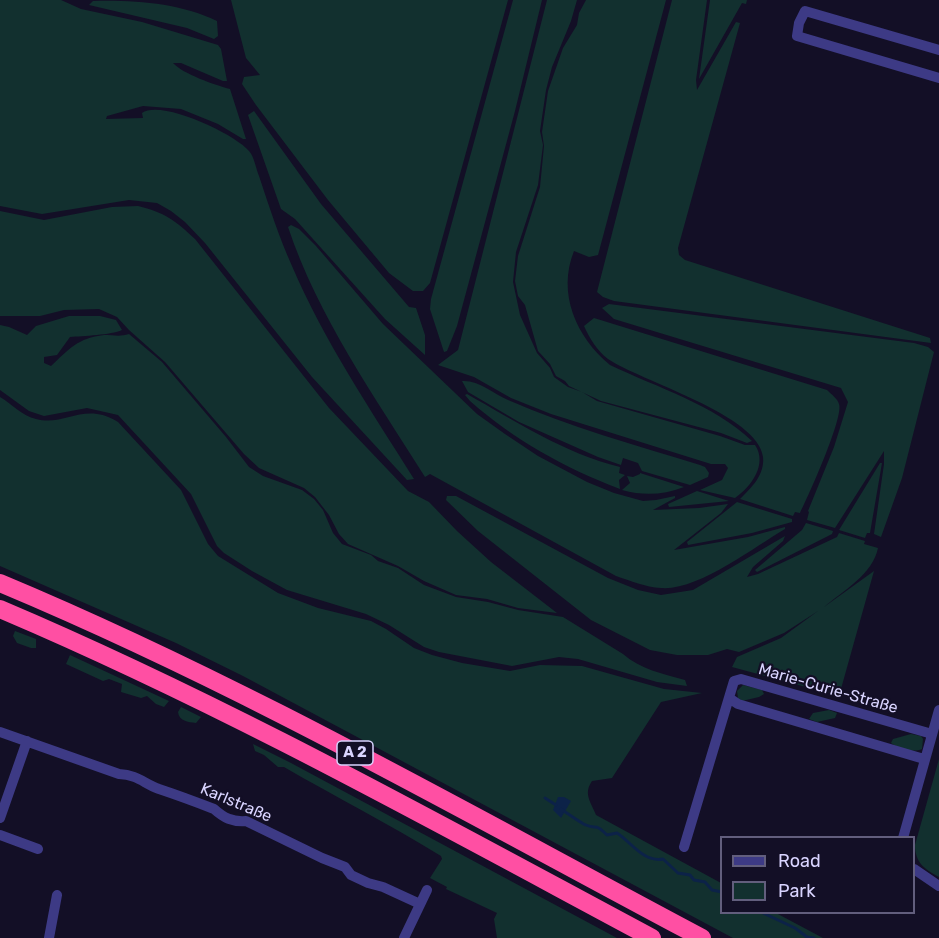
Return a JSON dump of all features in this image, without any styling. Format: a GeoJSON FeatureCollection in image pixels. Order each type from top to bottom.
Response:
{"type":"FeatureCollection","features":[{"type":"Feature","properties":{"kind":"highway","name":"A 2"},"geometry":{"type":"LineString","coordinates":[[0,583],[73,614],[197,672],[349,750],[702,938]]}},
{"type":"Feature","properties":{"kind":"highway","name":"A 2"},"geometry":{"type":"LineString","coordinates":[[0,609],[135,668],[229,714],[652,938]]}},
{"type":"Feature","properties":{"kind":"street"},"geometry":{"type":"LineString","coordinates":[[939,50],[805,10],[799,23],[797,36],[939,78]]}},
{"type":"Feature","properties":{"kind":"street","name":"Marie-Curie-Straße"},"geometry":{"type":"LineString","coordinates":[[684,848],[734,681],[741,679],[932,734]]}},
{"type":"Feature","properties":{"kind":"street"},"geometry":{"type":"LineString","coordinates":[[729,698],[738,704],[924,759]]}},
{"type":"Feature","properties":{"kind":"street"},"geometry":{"type":"LineString","coordinates":[[903,836],[939,710]]}},
{"type":"Feature","properties":{"kind":"street","name":"Karlstraße"},"geometry":{"type":"LineString","coordinates":[[0,732],[119,774],[145,780],[155,787],[214,808],[221,816],[234,822],[246,821],[345,867],[351,874],[368,883],[383,887],[420,904]]}},
{"type":"Feature","properties":{"kind":"street"},"geometry":{"type":"LineString","coordinates":[[0,818],[27,741]]}},
{"type":"Feature","properties":{"kind":"street"},"geometry":{"type":"LineString","coordinates":[[0,835],[38,849]]}},
{"type":"Feature","properties":{"kind":"street"},"geometry":{"type":"LineString","coordinates":[[915,870],[939,886]]}},
{"type":"Feature","properties":{"kind":"street"},"geometry":{"type":"LineString","coordinates":[[404,938],[428,890]]}},
{"type":"Feature","properties":{"kind":"street"},"geometry":{"type":"LineString","coordinates":[[49,938],[57,895]]}},
{"type":"Feature","properties":{"kind":"green space"},"geometry":{"type":"Polygon","coordinates":[[[0,0],[61,0],[81,9],[142,22],[218,45],[221,49],[227,81],[181,63],[173,63],[191,75],[230,89],[246,139],[218,124],[181,109],[143,106],[107,116],[106,119],[143,118],[142,113],[151,110],[181,114],[229,136],[249,151],[254,159],[283,244],[305,294],[349,375],[414,479],[407,480],[312,377],[205,243],[171,211],[157,203],[129,200],[42,214],[0,206],[0,0]]]}},
{"type":"Feature","properties":{"kind":"green space"},"geometry":{"type":"Polygon","coordinates":[[[231,0],[508,0],[430,283],[423,291],[413,291],[389,273],[328,200],[242,84],[244,77],[260,75],[246,58],[231,0]]]}},
{"type":"Feature","properties":{"kind":"green space"},"geometry":{"type":"Polygon","coordinates":[[[513,0],[542,0],[515,111],[457,326],[447,351],[444,352],[430,309],[431,299],[513,0]]]}},
{"type":"Feature","properties":{"kind":"green space"},"geometry":{"type":"Polygon","coordinates":[[[547,0],[577,0],[552,67],[546,90],[540,131],[543,145],[538,185],[516,252],[513,282],[520,315],[537,353],[550,368],[554,377],[568,387],[597,401],[745,445],[755,445],[760,460],[756,475],[747,488],[735,498],[700,490],[722,480],[728,468],[725,464],[711,464],[551,414],[511,398],[474,377],[438,365],[458,350],[547,0]]]}},
{"type":"Feature","properties":{"kind":"green space"},"geometry":{"type":"Polygon","coordinates":[[[586,0],[666,0],[598,255],[589,257],[574,251],[569,267],[569,298],[573,313],[588,341],[610,365],[703,407],[737,428],[752,441],[747,443],[721,433],[601,401],[569,386],[556,376],[550,364],[538,351],[525,305],[518,296],[515,281],[518,256],[540,187],[544,146],[542,132],[548,91],[563,48],[577,25],[579,13],[586,0]]]}},
{"type":"Feature","properties":{"kind":"green space"},"geometry":{"type":"Polygon","coordinates":[[[672,0],[707,0],[696,80],[697,90],[736,22],[740,23],[678,248],[679,255],[685,260],[930,338],[931,343],[614,301],[597,292],[672,0]]]}},
{"type":"Feature","properties":{"kind":"green space"},"geometry":{"type":"Polygon","coordinates":[[[710,0],[747,0],[746,4],[742,3],[699,79],[710,0]]]}},
{"type":"Feature","properties":{"kind":"green space"},"geometry":{"type":"Polygon","coordinates":[[[93,1],[141,2],[188,10],[217,21],[218,36],[214,39],[187,28],[89,5],[93,1]]]}},
{"type":"Feature","properties":{"kind":"green space"},"geometry":{"type":"Polygon","coordinates":[[[254,111],[321,204],[409,307],[416,308],[425,335],[425,355],[385,319],[295,219],[281,209],[248,115],[254,111]]]}},
{"type":"Feature","properties":{"kind":"green space"},"geometry":{"type":"Polygon","coordinates":[[[138,206],[169,218],[195,239],[329,408],[408,491],[429,502],[491,562],[557,613],[518,608],[487,599],[456,595],[348,544],[315,497],[304,488],[259,468],[244,454],[165,362],[117,317],[99,309],[64,310],[40,316],[0,316],[0,211],[44,220],[112,207],[138,206]]]}},
{"type":"Feature","properties":{"kind":"green space"},"geometry":{"type":"Polygon","coordinates":[[[291,225],[299,229],[316,246],[383,324],[477,414],[538,456],[587,482],[614,493],[643,501],[675,496],[653,510],[728,504],[721,513],[674,550],[748,537],[785,527],[785,529],[725,566],[692,583],[661,588],[638,584],[616,576],[430,474],[425,477],[331,325],[300,260],[288,227],[291,225]]]}},
{"type":"Feature","properties":{"kind":"green space"},"geometry":{"type":"Polygon","coordinates":[[[609,304],[914,343],[928,347],[934,352],[902,478],[881,537],[874,534],[884,451],[835,528],[807,520],[808,511],[834,447],[848,402],[841,388],[614,319],[602,308],[609,304]]]}},
{"type":"Feature","properties":{"kind":"green space"},"geometry":{"type":"Polygon","coordinates":[[[69,316],[100,316],[116,320],[122,330],[70,337],[57,355],[44,357],[44,363],[51,366],[69,350],[95,336],[129,334],[162,362],[249,467],[263,476],[302,490],[314,499],[323,510],[333,533],[342,544],[398,568],[424,585],[456,597],[563,617],[637,664],[685,680],[687,686],[657,682],[578,659],[559,657],[512,666],[439,652],[424,647],[389,625],[366,614],[287,590],[252,571],[217,546],[191,494],[118,415],[87,408],[44,416],[29,411],[0,390],[0,325],[27,335],[36,326],[69,316]]]}},
{"type":"Feature","properties":{"kind":"green space"},"geometry":{"type":"Polygon","coordinates":[[[594,318],[827,390],[837,400],[839,412],[824,457],[800,513],[795,512],[793,516],[740,499],[756,481],[762,470],[763,457],[757,442],[742,427],[721,413],[608,359],[594,344],[584,326],[594,318]]]}},
{"type":"Feature","properties":{"kind":"green space"},"geometry":{"type":"Polygon","coordinates":[[[462,381],[480,385],[531,410],[579,427],[700,465],[705,467],[709,473],[708,477],[690,485],[642,471],[638,463],[623,458],[621,465],[598,457],[519,422],[468,392],[462,381]]]}},
{"type":"Feature","properties":{"kind":"green space"},"geometry":{"type":"Polygon","coordinates":[[[467,394],[522,426],[561,445],[620,467],[619,473],[625,475],[619,480],[620,489],[541,452],[487,415],[470,401],[465,395],[467,394]]]}},
{"type":"Feature","properties":{"kind":"green space"},"geometry":{"type":"Polygon","coordinates":[[[0,397],[22,413],[46,421],[85,414],[106,416],[118,422],[181,490],[208,544],[218,556],[278,593],[318,608],[371,621],[414,648],[462,663],[510,671],[540,665],[582,666],[664,689],[702,693],[661,702],[612,778],[592,781],[588,794],[596,815],[720,882],[720,914],[778,914],[823,938],[733,938],[243,676],[176,643],[0,566],[0,397]]]}},
{"type":"Feature","properties":{"kind":"green space"},"geometry":{"type":"Polygon","coordinates":[[[882,463],[870,533],[867,533],[865,538],[839,530],[882,463]]]}},
{"type":"Feature","properties":{"kind":"green space"},"geometry":{"type":"Polygon","coordinates":[[[640,474],[684,487],[653,494],[622,490],[630,483],[627,476],[633,477],[640,474]]]}},
{"type":"Feature","properties":{"kind":"green space"},"geometry":{"type":"Polygon","coordinates":[[[697,491],[729,501],[669,507],[668,504],[697,491]]]}},
{"type":"Feature","properties":{"kind":"green space"},"geometry":{"type":"Polygon","coordinates":[[[447,496],[456,496],[608,578],[638,590],[661,595],[693,590],[785,536],[783,541],[753,567],[747,577],[837,537],[839,533],[865,541],[864,544],[878,548],[870,566],[864,574],[824,607],[874,571],[839,696],[732,667],[737,657],[781,638],[818,611],[784,633],[739,652],[727,649],[708,655],[677,655],[650,650],[591,620],[478,531],[446,500],[447,496]]]}},
{"type":"Feature","properties":{"kind":"green space"},"geometry":{"type":"Polygon","coordinates":[[[737,502],[792,519],[792,522],[752,533],[688,545],[687,542],[737,502]]]}},
{"type":"Feature","properties":{"kind":"green space"},"geometry":{"type":"Polygon","coordinates":[[[806,523],[833,531],[832,534],[757,572],[755,570],[802,530],[806,523]]]}},
{"type":"Feature","properties":{"kind":"green space"},"geometry":{"type":"Polygon","coordinates":[[[15,631],[36,639],[36,648],[17,643],[13,636],[15,631]]]}},
{"type":"Feature","properties":{"kind":"green space"},"geometry":{"type":"Polygon","coordinates":[[[70,655],[169,701],[164,707],[156,704],[147,696],[141,698],[121,692],[122,684],[109,679],[103,681],[66,664],[70,655]]]}},
{"type":"Feature","properties":{"kind":"green space"},"geometry":{"type":"Polygon","coordinates":[[[743,685],[762,690],[764,694],[742,701],[738,698],[737,691],[743,685]]]}},
{"type":"Feature","properties":{"kind":"green space"},"geometry":{"type":"Polygon","coordinates":[[[181,707],[201,717],[196,723],[184,720],[178,712],[181,707]]]}},
{"type":"Feature","properties":{"kind":"green space"},"geometry":{"type":"Polygon","coordinates":[[[829,710],[837,713],[835,718],[817,722],[809,719],[813,713],[829,710]]]}},
{"type":"Feature","properties":{"kind":"green space"},"geometry":{"type":"Polygon","coordinates":[[[911,734],[921,736],[922,749],[906,750],[891,743],[893,739],[911,734]]]}},
{"type":"Feature","properties":{"kind":"green space"},"geometry":{"type":"Polygon","coordinates":[[[253,744],[617,938],[497,938],[494,919],[497,913],[446,889],[447,887],[430,878],[442,859],[441,856],[284,767],[278,767],[264,755],[255,751],[253,744]]]}},
{"type":"Feature","properties":{"kind":"green space"},"geometry":{"type":"Polygon","coordinates":[[[939,759],[939,877],[921,864],[915,851],[915,845],[939,759]]]}},
{"type":"Feature","properties":{"kind":"water"},"geometry":{"type":"Polygon","coordinates":[[[558,797],[571,801],[561,818],[553,810],[558,797]]]}},
{"type":"Feature","properties":{"kind":"waterway"},"geometry":{"type":"LineString","coordinates":[[545,798],[556,805]]}},
{"type":"Feature","properties":{"kind":"waterway"},"geometry":{"type":"LineString","coordinates":[[561,809],[584,824],[598,827],[607,835],[617,833],[644,855],[663,859],[678,873],[690,875],[694,880],[705,882],[712,890],[720,892]]}},
{"type":"Feature","properties":{"kind":"waterway"},"geometry":{"type":"LineString","coordinates":[[765,914],[795,928],[807,937],[814,938]]}}]}
